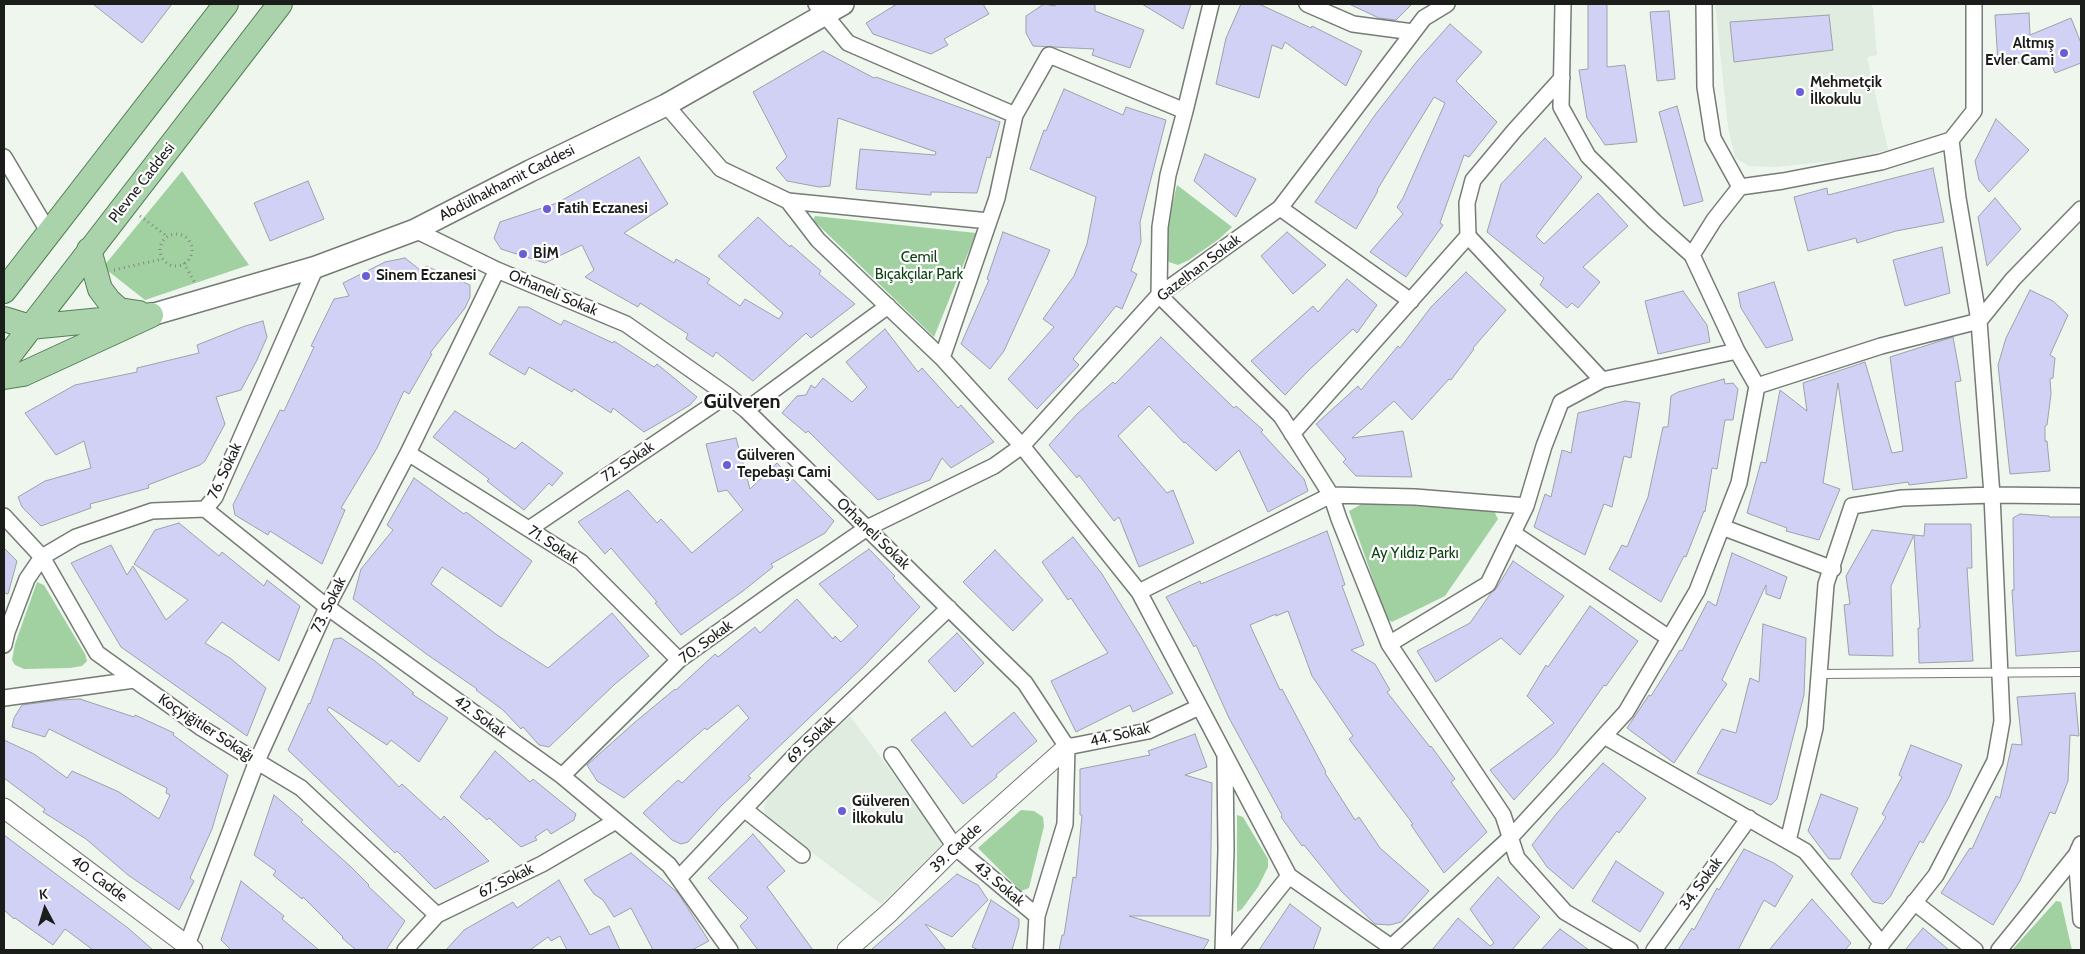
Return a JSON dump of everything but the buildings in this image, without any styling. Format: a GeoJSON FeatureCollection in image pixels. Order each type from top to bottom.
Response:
{"type":"FeatureCollection","features":[{"type":"Feature","properties":{"kind":"main road"},"geometry":{"type":"LineString","coordinates":[[4,290],[226,4]]}},
{"type":"Feature","properties":{"kind":"main road","name":"Plevne Caddesi"},"geometry":{"type":"LineString","coordinates":[[4,362],[280,4]]}},
{"type":"Feature","properties":{"kind":"main road","name":"Abdülhakhamit Caddesi"},"geometry":{"type":"LineString","coordinates":[[151,315],[316,267],[416,230],[530,170],[666,105],[829,7]]}},
{"type":"Feature","properties":{"kind":"main road"},"geometry":{"type":"LineString","coordinates":[[90,250],[100,289],[109,302],[119,310],[151,315]]}},
{"type":"Feature","properties":{"kind":"main road"},"geometry":{"type":"LineString","coordinates":[[4,319],[30,326],[151,315]]}},
{"type":"Feature","properties":{"kind":"main road"},"geometry":{"type":"LineString","coordinates":[[4,378],[23,374],[151,315]]}},
{"type":"Feature","properties":{"kind":"street"},"geometry":{"type":"LineString","coordinates":[[1211,4],[1168,175],[1160,227],[1159,295],[1281,416],[1331,494],[1339,519],[1389,644],[1503,815],[1517,858],[1566,912],[1630,950]]}},
{"type":"Feature","properties":{"kind":"street"},"geometry":{"type":"LineString","coordinates":[[1307,4],[1353,24],[1413,32]]}},
{"type":"Feature","properties":{"kind":"street","name":"Gazelhan Sokak"},"geometry":{"type":"LineString","coordinates":[[867,528],[994,466],[1022,446],[1159,295],[1280,208],[1424,18],[1447,4]]}},
{"type":"Feature","properties":{"kind":"street"},"geometry":{"type":"LineString","coordinates":[[788,201],[818,240],[942,358],[1022,446],[1139,592],[1289,876],[1390,949],[1510,838],[1626,712],[1697,591],[1739,483],[1757,386],[1737,351],[1692,255],[1655,222],[1588,156],[1561,107],[1563,4]]}},
{"type":"Feature","properties":{"kind":"street"},"geometry":{"type":"LineString","coordinates":[[1704,4],[1705,87],[1714,138],[1740,187]]}},
{"type":"Feature","properties":{"kind":"street"},"geometry":{"type":"LineString","coordinates":[[1692,255],[1714,220],[1740,187],[1783,181],[1881,162],[1951,140],[1974,111],[1974,4]]}},
{"type":"Feature","properties":{"kind":"street"},"geometry":{"type":"LineString","coordinates":[[829,7],[848,43],[1015,115]]}},
{"type":"Feature","properties":{"kind":"street"},"geometry":{"type":"LineString","coordinates":[[942,358],[997,198],[1015,115],[1049,55],[1185,111]]}},
{"type":"Feature","properties":{"kind":"street"},"geometry":{"type":"LineString","coordinates":[[1292,434],[1468,236],[1468,203],[1473,180],[1562,78]]}},
{"type":"Feature","properties":{"kind":"street"},"geometry":{"type":"LineString","coordinates":[[666,105],[721,169],[788,201],[989,221]]}},
{"type":"Feature","properties":{"kind":"street"},"geometry":{"type":"LineString","coordinates":[[1604,736],[1805,851],[1879,947],[1936,875],[1995,761],[2002,721],[1992,495],[1979,321],[1958,198],[1951,140]]}},
{"type":"Feature","properties":{"kind":"street"},"geometry":{"type":"LineString","coordinates":[[4,157],[48,231]]}},
{"type":"Feature","properties":{"kind":"street"},"geometry":{"type":"LineString","coordinates":[[1280,208],[1411,301]]}},
{"type":"Feature","properties":{"kind":"street"},"geometry":{"type":"LineString","coordinates":[[1757,386],[1881,346],[1979,321],[2013,279],[2081,208]]}},
{"type":"Feature","properties":{"kind":"street","name":"Orhaneli Sokak"},"geometry":{"type":"LineString","coordinates":[[416,230],[497,270],[626,324],[746,410],[1025,682],[1067,747]]}},
{"type":"Feature","properties":{"kind":"street"},"geometry":{"type":"LineString","coordinates":[[1468,236],[1602,380]]}},
{"type":"Feature","properties":{"kind":"street","name":"76. Sokak"},"geometry":{"type":"LineString","coordinates":[[4,646],[7,632],[27,579],[42,557],[76,537],[152,511],[205,510],[215,497],[316,267]]}},
{"type":"Feature","properties":{"kind":"street","name":"73. Sokak"},"geometry":{"type":"LineString","coordinates":[[188,948],[257,762],[327,607],[408,453],[497,270]]}},
{"type":"Feature","properties":{"kind":"street"},"geometry":{"type":"LineString","coordinates":[[746,410],[888,306]]}},
{"type":"Feature","properties":{"kind":"street"},"geometry":{"type":"LineString","coordinates":[[1389,644],[1488,584],[1526,506],[1544,446],[1562,402],[1602,380],[1737,351]]}},
{"type":"Feature","properties":{"kind":"street","name":"72. Sokak"},"geometry":{"type":"LineString","coordinates":[[529,529],[727,395]]}},
{"type":"Feature","properties":{"kind":"street","name":"71. Sokak"},"geometry":{"type":"LineString","coordinates":[[408,453],[581,562],[679,660]]}},
{"type":"Feature","properties":{"kind":"street"},"geometry":{"type":"LineString","coordinates":[[1139,592],[1331,494],[1415,496],[1526,506]]}},
{"type":"Feature","properties":{"kind":"street"},"geometry":{"type":"LineString","coordinates":[[1788,841],[1815,728],[1826,584],[1833,569],[1852,506],[1902,498],[1992,495],[2081,496]]}},
{"type":"Feature","properties":{"kind":"street","name":"42. Sokak"},"geometry":{"type":"LineString","coordinates":[[205,510],[327,607],[562,776],[669,865],[726,949]]}},
{"type":"Feature","properties":{"kind":"street","name":"Koçyiğitler Sokağı"},"geometry":{"type":"LineString","coordinates":[[4,516],[42,557],[97,653],[200,727],[301,788],[437,915]]}},
{"type":"Feature","properties":{"kind":"street"},"geometry":{"type":"LineString","coordinates":[[1722,527],[1833,569]]}},
{"type":"Feature","properties":{"kind":"street","name":"70. Sokak"},"geometry":{"type":"LineString","coordinates":[[562,776],[679,660],[781,586],[867,528]]}},
{"type":"Feature","properties":{"kind":"street"},"geometry":{"type":"LineString","coordinates":[[1513,533],[1669,638]]}},
{"type":"Feature","properties":{"kind":"street","name":"69. Sokak"},"geometry":{"type":"LineString","coordinates":[[678,878],[800,750],[949,608]]}},
{"type":"Feature","properties":{"kind":"street"},"geometry":{"type":"LineString","coordinates":[[4,698],[134,680]]}},
{"type":"Feature","properties":{"kind":"street","name":"44. Sokak"},"geometry":{"type":"LineString","coordinates":[[1067,747],[1148,731],[1199,708]]}},
{"type":"Feature","properties":{"kind":"street"},"geometry":{"type":"LineString","coordinates":[[1035,950],[1037,916],[1064,824],[1067,747]]}},
{"type":"Feature","properties":{"kind":"street","name":"39. Cadde"},"geometry":{"type":"LineString","coordinates":[[847,950],[889,914],[955,847],[1067,747]]}},
{"type":"Feature","properties":{"kind":"street"},"geometry":{"type":"LineString","coordinates":[[1223,950],[1226,850],[1225,754]]}},
{"type":"Feature","properties":{"kind":"street","name":"43. Sokak"},"geometry":{"type":"LineString","coordinates":[[892,756],[955,847],[1037,916]]}},
{"type":"Feature","properties":{"kind":"street","name":"40. Cadde"},"geometry":{"type":"LineString","coordinates":[[4,808],[188,948]]}},
{"type":"Feature","properties":{"kind":"street"},"geometry":{"type":"LineString","coordinates":[[744,809],[802,855]]}},
{"type":"Feature","properties":{"kind":"street","name":"34. Sokak"},"geometry":{"type":"LineString","coordinates":[[1654,950],[1749,818]]}},
{"type":"Feature","properties":{"kind":"street","name":"67. Sokak"},"geometry":{"type":"LineString","coordinates":[[405,950],[437,915],[542,864],[616,821]]}},
{"type":"Feature","properties":{"kind":"street"},"geometry":{"type":"LineString","coordinates":[[2078,849],[2081,920]]}},
{"type":"Feature","properties":{"kind":"street"},"geometry":{"type":"LineString","coordinates":[[1999,950],[2078,849]]}},
{"type":"Feature","properties":{"kind":"street"},"geometry":{"type":"LineString","coordinates":[[1230,950],[1289,876]]}},
{"type":"Feature","properties":{"kind":"street"},"geometry":{"type":"LineString","coordinates":[[1914,902],[1975,950]]}},
{"type":"Feature","properties":{"kind":"lane"},"geometry":{"type":"LineString","coordinates":[[1819,674],[2081,672]]}},
{"type":"Feature","properties":{"kind":"path"},"geometry":{"type":"LineString","coordinates":[[125,204],[167,236]]}},
{"type":"Feature","properties":{"kind":"path"},"geometry":{"type":"LineString","coordinates":[[178,234],[187,238],[193,250],[190,260],[180,267],[170,266],[162,260],[160,246],[167,236],[178,234]]}},
{"type":"Feature","properties":{"kind":"path"},"geometry":{"type":"LineString","coordinates":[[95,274],[162,260]]}},
{"type":"Feature","properties":{"kind":"shaded area","name":"Mehmetçik İlkokulu"},"geometry":{"type":"Polygon","coordinates":[[[1715,4],[1871,4],[1873,8],[1877,55],[1867,57],[1888,150],[1845,160],[1775,167],[1749,166],[1735,158],[1728,127],[1715,4]]]}},
{"type":"Feature","properties":{"kind":"shaded area","name":"Gülveren İlkokulu"},"geometry":{"type":"Polygon","coordinates":[[[850,716],[944,843],[881,904],[779,828],[765,815],[764,807],[769,794],[808,751],[850,716]]]}},
{"type":"Feature","properties":{"kind":"green space"},"geometry":{"type":"Polygon","coordinates":[[[182,171],[249,265],[145,300],[103,267],[182,171]]]}},
{"type":"Feature","properties":{"kind":"green space"},"geometry":{"type":"Polygon","coordinates":[[[1177,185],[1232,227],[1219,239],[1189,260],[1178,265],[1169,262],[1166,254],[1166,230],[1177,185]]]}},
{"type":"Feature","properties":{"kind":"green space","name":"Cemil Bıçakçılar Park"},"geometry":{"type":"Polygon","coordinates":[[[815,216],[976,233],[934,337],[813,220],[815,216]]]}},
{"type":"Feature","properties":{"kind":"green space","name":"Ay Yıldız Parkı"},"geometry":{"type":"Polygon","coordinates":[[[1362,504],[1493,509],[1498,519],[1445,596],[1392,622],[1387,619],[1349,511],[1362,504]]]}},
{"type":"Feature","properties":{"kind":"green space"},"geometry":{"type":"Polygon","coordinates":[[[37,582],[44,585],[85,654],[87,661],[82,666],[24,669],[15,665],[12,660],[15,644],[37,582]]]}},
{"type":"Feature","properties":{"kind":"green space"},"geometry":{"type":"Polygon","coordinates":[[[1021,810],[1034,811],[1043,817],[1044,826],[1029,888],[1021,891],[978,848],[1021,810]]]}},
{"type":"Feature","properties":{"kind":"green space"},"geometry":{"type":"Polygon","coordinates":[[[1237,815],[1243,817],[1268,859],[1268,867],[1258,887],[1242,909],[1237,912],[1237,815]]]}},
{"type":"Feature","properties":{"kind":"green space"},"geometry":{"type":"Polygon","coordinates":[[[2056,901],[2061,902],[2072,950],[2012,950],[2056,901]]]}},
{"type":"Feature","properties":{"kind":"place","name":"Altmış Evler Cami"},"geometry":{"type":"Point","coordinates":[2064,53]}},
{"type":"Feature","properties":{"kind":"place","name":"Mehmetçik İlkokulu"},"geometry":{"type":"Point","coordinates":[1800,92]}},
{"type":"Feature","properties":{"kind":"place","name":"Fatih Eczanesi"},"geometry":{"type":"Point","coordinates":[547,209]}},
{"type":"Feature","properties":{"kind":"place","name":"BİM"},"geometry":{"type":"Point","coordinates":[523,254]}},
{"type":"Feature","properties":{"kind":"place","name":"Sinem Eczanesi"},"geometry":{"type":"Point","coordinates":[366,276]}},
{"type":"Feature","properties":{"kind":"place","name":"Gülveren Tepebaşı Cami"},"geometry":{"type":"Point","coordinates":[727,465]}},
{"type":"Feature","properties":{"kind":"place","name":"Gülveren İlkokulu"},"geometry":{"type":"Point","coordinates":[842,811]}},
{"type":"Feature","properties":{"kind":"district","name":"Gülveren"},"geometry":{"type":"Point","coordinates":[742,402]}}]}
